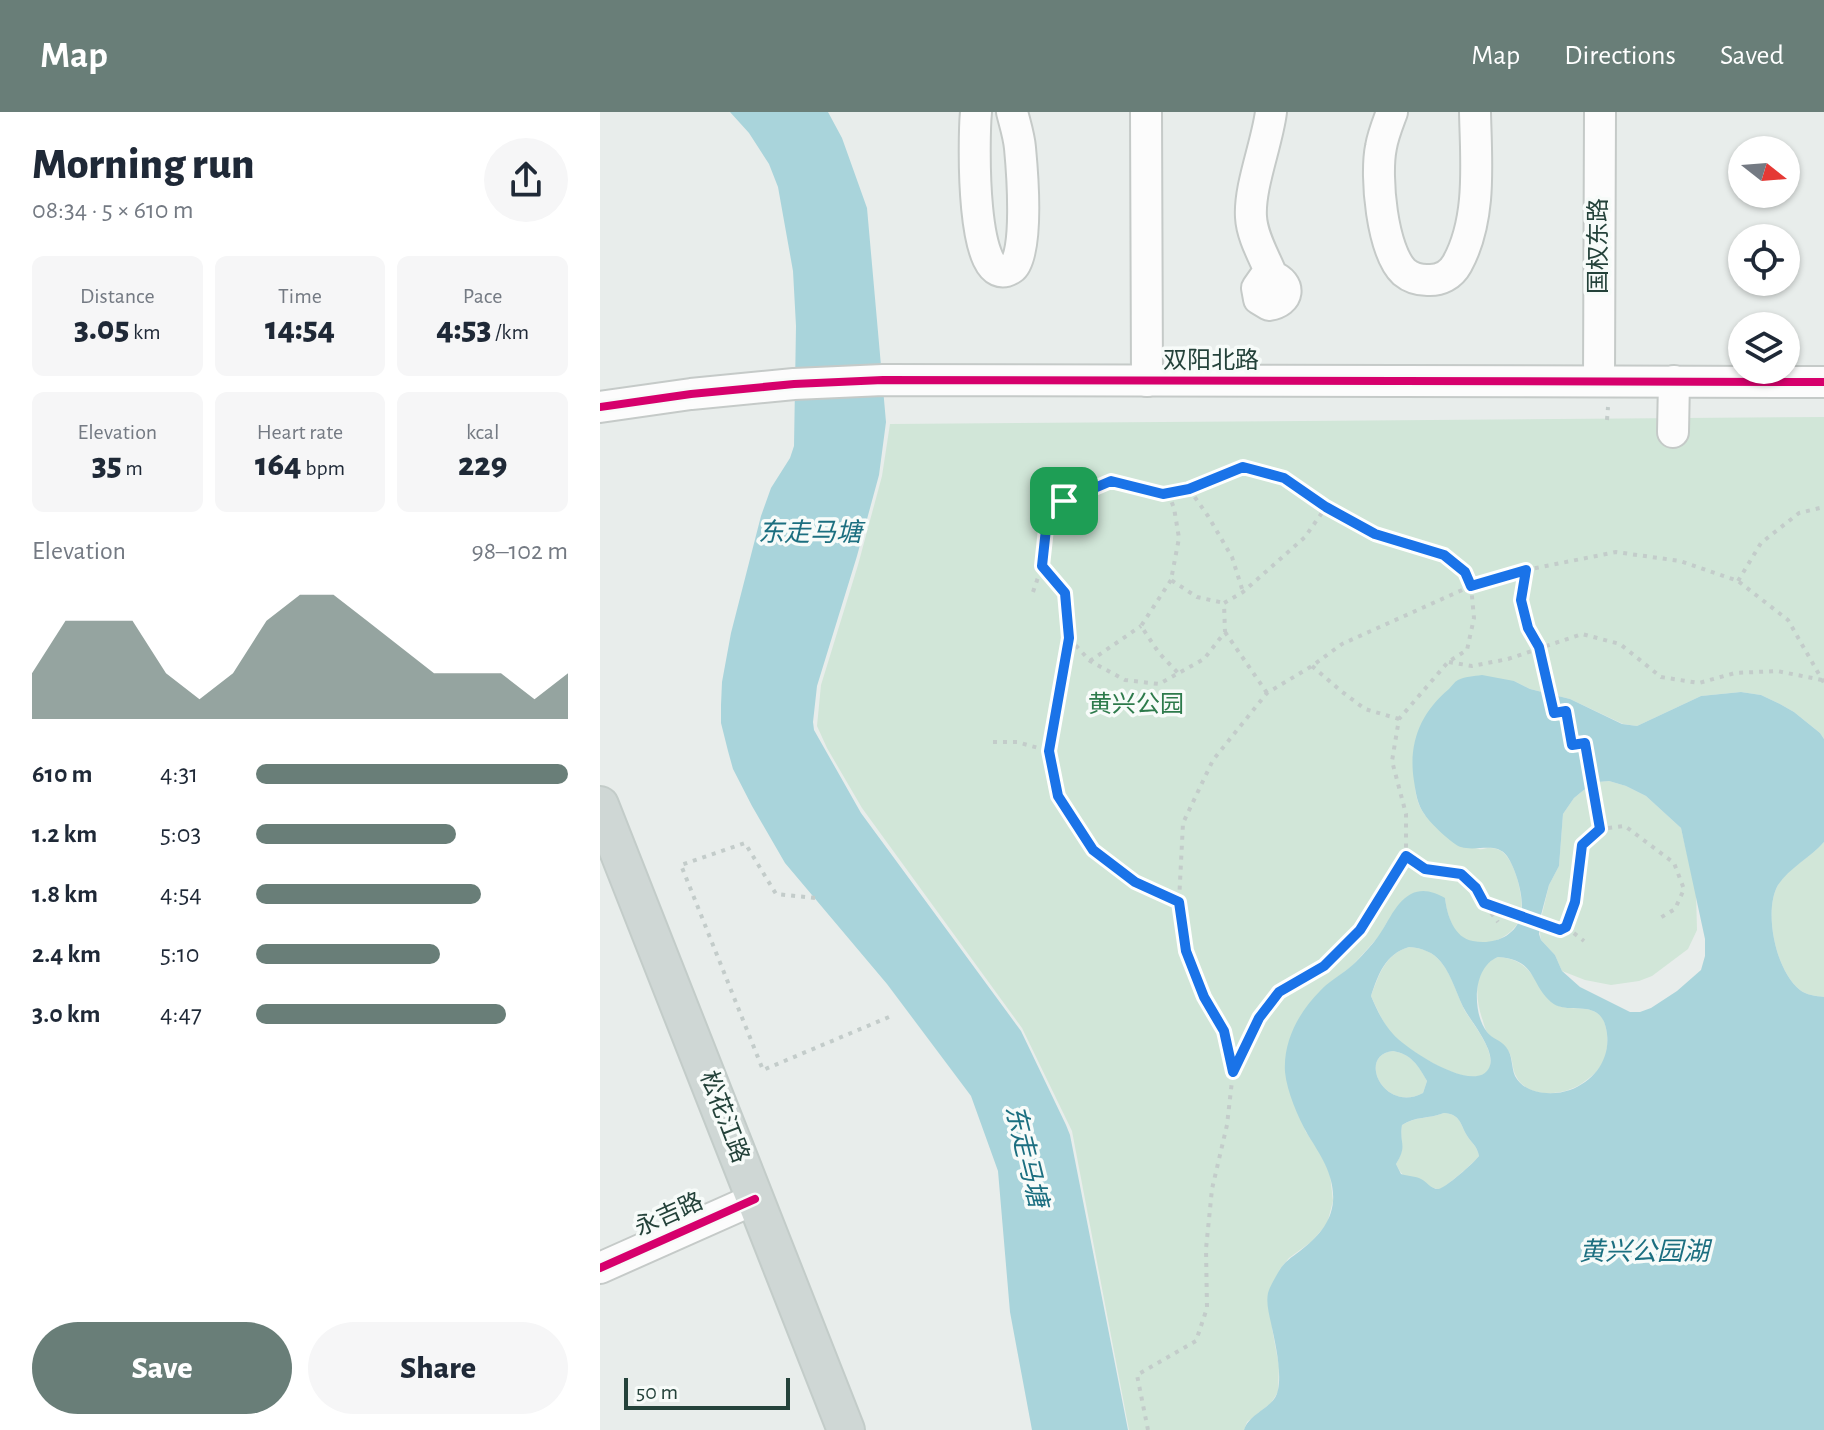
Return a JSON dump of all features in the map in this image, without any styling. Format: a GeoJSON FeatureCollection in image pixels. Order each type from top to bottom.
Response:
{"type":"FeatureCollection","features":[{"type":"Feature","properties":{"kind":"main road","name":"松花江路"},"geometry":{"type":"LineString","coordinates":[[602,816],[846,1430]]}},
{"type":"Feature","properties":{"kind":"street"},"geometry":{"type":"LineString","coordinates":[[976,112],[976,194],[982,245],[993,268],[1003,271],[1015,266],[1021,242],[1022,170],[1020,144],[1012,112]]}},
{"type":"Feature","properties":{"kind":"street"},"geometry":{"type":"LineString","coordinates":[[1146,112],[1147,381]]}},
{"type":"Feature","properties":{"kind":"street"},"geometry":{"type":"LineString","coordinates":[[1271,112],[1251,217],[1254,233],[1272,276]]}},
{"type":"Feature","properties":{"kind":"street"},"geometry":{"type":"LineString","coordinates":[[1392,112],[1381,146],[1378,169],[1382,219],[1395,258],[1403,271],[1425,280],[1439,280],[1456,267],[1474,212],[1475,112]]}},
{"type":"Feature","properties":{"kind":"street","name":"国权东路"},"geometry":{"type":"LineString","coordinates":[[1599,380],[1600,112]]}},
{"type":"Feature","properties":{"kind":"street","name":"双阳北路"},"geometry":{"type":"LineString","coordinates":[[600,407],[794,384],[883,380],[1824,382]]}},
{"type":"Feature","properties":{"kind":"street"},"geometry":{"type":"LineString","coordinates":[[1673,432],[1674,381]]}},
{"type":"Feature","properties":{"kind":"street","name":"永吉路"},"geometry":{"type":"LineString","coordinates":[[600,1268],[755,1199]]}},
{"type":"Feature","properties":{"kind":"path"},"geometry":{"type":"LineString","coordinates":[[1033,592],[1042,566],[1046,529],[1064,501],[1111,481],[1163,494],[1189,489],[1243,467],[1284,478],[1326,507],[1375,534],[1444,555],[1465,572],[1471,586],[1474,618],[1467,650],[1448,662],[1399,719],[1392,761],[1406,814],[1406,856],[1360,930],[1324,966],[1279,992],[1259,1018],[1233,1072]]}},
{"type":"Feature","properties":{"kind":"path"},"geometry":{"type":"LineString","coordinates":[[1189,489],[1232,557],[1243,592]]}},
{"type":"Feature","properties":{"kind":"path"},"geometry":{"type":"LineString","coordinates":[[1090,661],[1141,626],[1171,580],[1179,538],[1168,493]]}},
{"type":"Feature","properties":{"kind":"path"},"geometry":{"type":"LineString","coordinates":[[1171,580],[1197,597],[1224,603],[1243,592],[1305,537],[1326,507]]}},
{"type":"Feature","properties":{"kind":"path"},"geometry":{"type":"LineString","coordinates":[[1738,581],[1761,543],[1799,513],[1824,507]]}},
{"type":"Feature","properties":{"kind":"path"},"geometry":{"type":"LineString","coordinates":[[1148,1430],[1137,1375],[1196,1341],[1207,1308],[1206,1249],[1212,1189],[1227,1125],[1233,1072],[1224,1031],[1204,997],[1186,951],[1179,902],[1183,823],[1213,760],[1267,693],[1342,644],[1471,586],[1526,570],[1616,552],[1680,561],[1738,581],[1788,620],[1823,682]]}},
{"type":"Feature","properties":{"kind":"path"},"geometry":{"type":"LineString","coordinates":[[1042,566],[1065,593],[1069,638],[1049,751],[1058,796],[1093,850],[1135,882],[1179,902]]}},
{"type":"Feature","properties":{"kind":"path"},"geometry":{"type":"LineString","coordinates":[[1526,570],[1521,600],[1528,628],[1539,647],[1554,713],[1566,711],[1572,745],[1585,743],[1600,829]]}},
{"type":"Feature","properties":{"kind":"path"},"geometry":{"type":"LineString","coordinates":[[1224,603],[1225,632],[1267,693]]}},
{"type":"Feature","properties":{"kind":"path"},"geometry":{"type":"LineString","coordinates":[[1141,626],[1159,653],[1179,674]]}},
{"type":"Feature","properties":{"kind":"path"},"geometry":{"type":"LineString","coordinates":[[1069,638],[1090,661],[1125,680],[1159,684],[1204,659],[1225,632]]}},
{"type":"Feature","properties":{"kind":"path"},"geometry":{"type":"LineString","coordinates":[[1448,662],[1472,666],[1508,659],[1582,634],[1620,644],[1661,677],[1699,683],[1735,673],[1777,671],[1823,682]]}},
{"type":"Feature","properties":{"kind":"path"},"geometry":{"type":"LineString","coordinates":[[1312,666],[1365,709],[1399,719]]}},
{"type":"Feature","properties":{"kind":"path"},"geometry":{"type":"LineString","coordinates":[[993,742],[1017,742],[1049,751]]}},
{"type":"Feature","properties":{"kind":"path"},"geometry":{"type":"LineString","coordinates":[[1484,903],[1560,930],[1566,927],[1575,902],[1582,845],[1600,829],[1625,826],[1674,863],[1684,889],[1675,909],[1660,918]]}},
{"type":"Feature","properties":{"kind":"path"},"geometry":{"type":"LineString","coordinates":[[815,898],[776,894],[745,843],[681,865],[763,1070],[889,1017]]}},
{"type":"Feature","properties":{"kind":"path"},"geometry":{"type":"LineString","coordinates":[[1406,856],[1425,869],[1461,874],[1476,888],[1498,922]]}},
{"type":"Feature","properties":{"kind":"path"},"geometry":{"type":"LineString","coordinates":[[1566,927],[1584,941]]}},
{"type":"Feature","properties":{"kind":"green space","name":"黄兴公园"},"geometry":{"type":"Polygon","coordinates":[[[1824,417],[1824,739],[1794,712],[1761,695],[1741,692],[1701,696],[1637,726],[1623,724],[1570,699],[1530,689],[1514,681],[1415,784],[1418,803],[1433,823],[1473,847],[1496,849],[1508,858],[1521,896],[1521,915],[1517,924],[1494,941],[1474,943],[1457,933],[1445,898],[1387,922],[1380,935],[1352,966],[1322,989],[1291,1094],[1306,1132],[1330,1174],[1333,1201],[1327,1224],[1311,1242],[1289,1258],[1276,1279],[1272,1328],[1279,1366],[1278,1392],[1271,1403],[1247,1422],[1244,1430],[1129,1430],[1072,1131],[1022,1028],[862,808],[817,726],[821,685],[882,476],[890,424],[1824,417]]]}},
{"type":"Feature","properties":{"kind":"green space"},"geometry":{"type":"Polygon","coordinates":[[[1609,781],[1646,796],[1681,828],[1696,892],[1697,930],[1688,949],[1652,976],[1611,985],[1562,971],[1555,955],[1541,940],[1539,927],[1549,885],[1559,866],[1563,814],[1585,789],[1598,782],[1609,781]]]}},
{"type":"Feature","properties":{"kind":"green space"},"geometry":{"type":"Polygon","coordinates":[[[1824,842],[1824,997],[1802,992],[1784,970],[1774,940],[1772,910],[1782,879],[1824,842]]]}},
{"type":"Feature","properties":{"kind":"green space"},"geometry":{"type":"Polygon","coordinates":[[[1409,947],[1430,953],[1448,973],[1465,1011],[1488,1048],[1488,1071],[1480,1076],[1454,1073],[1438,1066],[1410,1049],[1392,1034],[1383,1021],[1371,996],[1389,960],[1409,947]]]}},
{"type":"Feature","properties":{"kind":"green space"},"geometry":{"type":"Polygon","coordinates":[[[1498,957],[1523,966],[1556,1005],[1592,1010],[1603,1019],[1607,1034],[1605,1057],[1599,1069],[1581,1084],[1555,1093],[1528,1089],[1516,1076],[1507,1049],[1487,1032],[1478,1004],[1478,985],[1484,968],[1498,957]]]}},
{"type":"Feature","properties":{"kind":"green space"},"geometry":{"type":"Polygon","coordinates":[[[1393,1051],[1409,1058],[1420,1070],[1427,1081],[1423,1093],[1397,1096],[1380,1081],[1376,1072],[1377,1062],[1382,1055],[1393,1051]]]}},
{"type":"Feature","properties":{"kind":"green space"},"geometry":{"type":"Polygon","coordinates":[[[1444,1113],[1458,1119],[1479,1156],[1447,1185],[1437,1189],[1403,1175],[1396,1164],[1402,1148],[1402,1125],[1444,1113]]]}},
{"type":"Feature","properties":{"kind":"water","name":"东走马塘"},"geometry":{"type":"Polygon","coordinates":[[[730,112],[828,112],[842,138],[867,208],[886,422],[879,475],[817,686],[814,730],[861,813],[1021,1031],[1066,1125],[1128,1430],[1032,1430],[1010,1312],[998,1171],[971,1096],[887,984],[785,863],[733,769],[721,723],[722,682],[731,633],[761,516],[771,488],[794,446],[796,326],[793,271],[778,187],[769,164],[749,133],[730,112]]]}},
{"type":"Feature","properties":{"kind":"water","name":"黄兴公园湖"},"geometry":{"type":"Polygon","coordinates":[[[1482,675],[1514,681],[1530,689],[1570,699],[1622,724],[1637,726],[1701,696],[1741,692],[1761,695],[1794,712],[1824,739],[1824,842],[1778,885],[1772,925],[1784,970],[1802,992],[1824,997],[1824,1430],[1244,1430],[1251,1419],[1272,1401],[1278,1390],[1279,1365],[1268,1308],[1269,1290],[1283,1265],[1322,1230],[1333,1202],[1329,1175],[1297,1112],[1286,1080],[1287,1049],[1299,1018],[1323,988],[1362,956],[1399,904],[1411,894],[1420,891],[1445,898],[1456,931],[1473,941],[1488,942],[1503,938],[1514,929],[1521,915],[1519,884],[1507,856],[1497,849],[1467,848],[1453,842],[1425,815],[1415,790],[1415,742],[1430,708],[1455,682],[1482,675]],[[1609,781],[1598,782],[1574,798],[1563,814],[1559,866],[1549,885],[1539,934],[1555,955],[1562,971],[1580,987],[1630,1012],[1640,1012],[1677,991],[1701,970],[1705,939],[1681,828],[1646,796],[1609,781]],[[1409,947],[1401,950],[1384,966],[1371,996],[1383,1021],[1400,1041],[1441,1067],[1470,1076],[1481,1075],[1489,1068],[1490,1055],[1445,968],[1427,951],[1409,947]],[[1498,957],[1489,962],[1479,980],[1479,1014],[1487,1032],[1508,1050],[1515,1076],[1520,1082],[1532,1090],[1556,1093],[1579,1086],[1593,1075],[1606,1052],[1607,1034],[1601,1017],[1592,1010],[1561,1007],[1551,1002],[1520,962],[1498,957]],[[1393,1051],[1382,1055],[1376,1072],[1387,1090],[1397,1096],[1409,1097],[1423,1093],[1427,1081],[1409,1058],[1393,1051]],[[1444,1113],[1402,1125],[1402,1148],[1396,1164],[1401,1174],[1419,1178],[1438,1189],[1452,1181],[1479,1156],[1456,1117],[1444,1113]]]}},
{"type":"Feature","properties":{"kind":"cycle path"},"geometry":{"type":"LineString","coordinates":[[600,407],[794,384],[883,380],[1824,382]]}},
{"type":"Feature","properties":{"kind":"cycle path"},"geometry":{"type":"LineString","coordinates":[[600,1268],[755,1199]]}},
{"type":"Feature","properties":{"kind":"route"},"geometry":{"type":"LineString","coordinates":[[1243,467],[1284,478],[1326,507],[1375,534],[1444,555],[1465,572],[1471,586],[1526,570],[1521,600],[1528,628],[1539,647],[1554,713],[1566,711],[1572,745],[1585,743],[1600,829],[1582,845],[1575,902],[1566,927],[1560,930],[1484,903],[1476,888],[1461,874],[1425,869],[1406,856],[1360,930],[1324,966],[1279,992],[1259,1018],[1233,1072],[1224,1031],[1204,997],[1186,951],[1179,902],[1135,882],[1093,850],[1058,796],[1049,751],[1069,638],[1065,593],[1042,566],[1046,529],[1064,501],[1111,481],[1163,494],[1189,489],[1243,467]]}}]}
